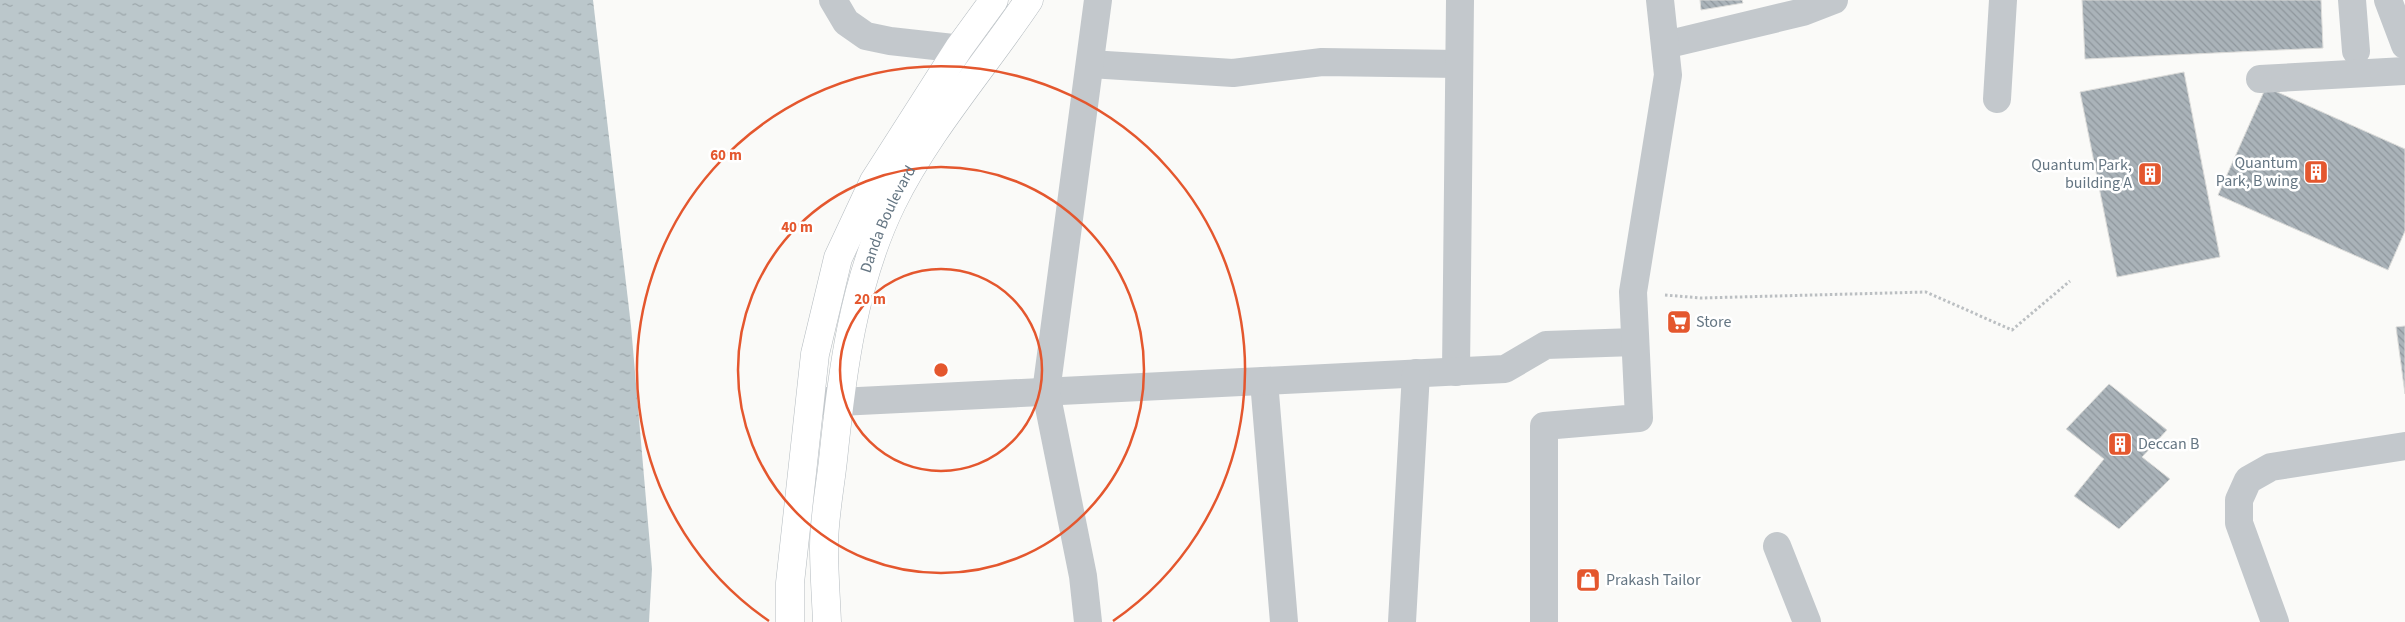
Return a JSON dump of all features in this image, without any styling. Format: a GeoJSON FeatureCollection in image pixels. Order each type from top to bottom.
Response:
{"type":"FeatureCollection","features":[{"type":"Feature","properties":{"kind":"main road"},"geometry":{"type":"LineString","coordinates":[[790,622],[790,583],[815,354],[838,258],[874,181],[959,48],[994,0]]}},
{"type":"Feature","properties":{"kind":"main road","name":"Danda Boulevard"},"geometry":{"type":"LineString","coordinates":[[827,622],[824,546],[839,402],[855,308],[867,268],[892,204],[928,139],[994,53],[1029,0]]}},
{"type":"Feature","properties":{"kind":"street"},"geometry":{"type":"LineString","coordinates":[[833,0],[846,22],[866,36],[890,41],[994,53]]}},
{"type":"Feature","properties":{"kind":"street"},"geometry":{"type":"LineString","coordinates":[[1088,622],[1083,576],[1046,392],[1098,0]]}},
{"type":"Feature","properties":{"kind":"street"},"geometry":{"type":"LineString","coordinates":[[1456,372],[1460,0]]}},
{"type":"Feature","properties":{"kind":"street"},"geometry":{"type":"LineString","coordinates":[[1544,622],[1544,426],[1639,418],[1633,292],[1668,75],[1660,0]]}},
{"type":"Feature","properties":{"kind":"street"},"geometry":{"type":"LineString","coordinates":[[1665,45],[1803,12],[1834,0]]}},
{"type":"Feature","properties":{"kind":"street"},"geometry":{"type":"LineString","coordinates":[[1997,99],[2003,0]]}},
{"type":"Feature","properties":{"kind":"street"},"geometry":{"type":"LineString","coordinates":[[2352,0],[2356,51]]}},
{"type":"Feature","properties":{"kind":"street"},"geometry":{"type":"LineString","coordinates":[[2388,0],[2405,45]]}},
{"type":"Feature","properties":{"kind":"street"},"geometry":{"type":"LineString","coordinates":[[1090,64],[1233,73],[1322,62],[1459,64]]}},
{"type":"Feature","properties":{"kind":"street"},"geometry":{"type":"LineString","coordinates":[[2260,79],[2405,71]]}},
{"type":"Feature","properties":{"kind":"street"},"geometry":{"type":"LineString","coordinates":[[811,400],[839,402],[1505,369],[1546,345],[1635,342]]}},
{"type":"Feature","properties":{"kind":"street"},"geometry":{"type":"LineString","coordinates":[[1402,622],[1416,373]]}},
{"type":"Feature","properties":{"kind":"street"},"geometry":{"type":"LineString","coordinates":[[1264,381],[1284,622]]}},
{"type":"Feature","properties":{"kind":"street"},"geometry":{"type":"LineString","coordinates":[[2275,622],[2240,523],[2240,500],[2248,480],[2272,467],[2405,446]]}},
{"type":"Feature","properties":{"kind":"street"},"geometry":{"type":"LineString","coordinates":[[1777,546],[1806,622]]}},
{"type":"Feature","properties":{"kind":"path"},"geometry":{"type":"LineString","coordinates":[[1633,292],[1701,298],[1926,292],[2012,330],[2070,281]]}},
{"type":"Feature","properties":{"kind":"water"},"geometry":{"type":"Polygon","coordinates":[[[0,0],[593,0],[631,326],[652,569],[649,622],[0,622],[0,0]]]}},
{"type":"Feature","properties":{"kind":"building"},"geometry":{"type":"Polygon","coordinates":[[[1700,0],[1742,0],[1743,3],[1701,10],[1700,0]]]}},
{"type":"Feature","properties":{"kind":"building"},"geometry":{"type":"Polygon","coordinates":[[[2082,0],[2321,0],[2323,48],[2085,59],[2082,0]]]}},
{"type":"Feature","properties":{"kind":"building","name":"Quantum Park, building A"},"geometry":{"type":"Polygon","coordinates":[[[2184,72],[2220,257],[2117,277],[2080,92],[2184,72]]]}},
{"type":"Feature","properties":{"kind":"building","name":"Quantum Park, B wing"},"geometry":{"type":"Polygon","coordinates":[[[2266,87],[2405,149],[2405,231],[2388,270],[2218,195],[2266,87]]]}},
{"type":"Feature","properties":{"kind":"building"},"geometry":{"type":"Polygon","coordinates":[[[2405,326],[2405,394],[2396,327],[2405,326]]]}},
{"type":"Feature","properties":{"kind":"building","name":"Deccan B"},"geometry":{"type":"Polygon","coordinates":[[[2109,384],[2167,430],[2142,457],[2170,479],[2119,529],[2074,496],[2104,459],[2066,429],[2109,384]]]}},
{"type":"Feature","properties":{"kind":"place","name":"Quantum Park, B wing"},"geometry":{"type":"Point","coordinates":[2316,172]}},
{"type":"Feature","properties":{"kind":"place","name":"Quantum Park, building A"},"geometry":{"type":"Point","coordinates":[2150,174]}},
{"type":"Feature","properties":{"kind":"place","name":"Store"},"geometry":{"type":"Point","coordinates":[1679,322]}},
{"type":"Feature","properties":{"kind":"place","name":"Deccan B"},"geometry":{"type":"Point","coordinates":[2120,444]}},
{"type":"Feature","properties":{"kind":"place","name":"Prakash Tailor"},"geometry":{"type":"Point","coordinates":[1588,580]}}]}
